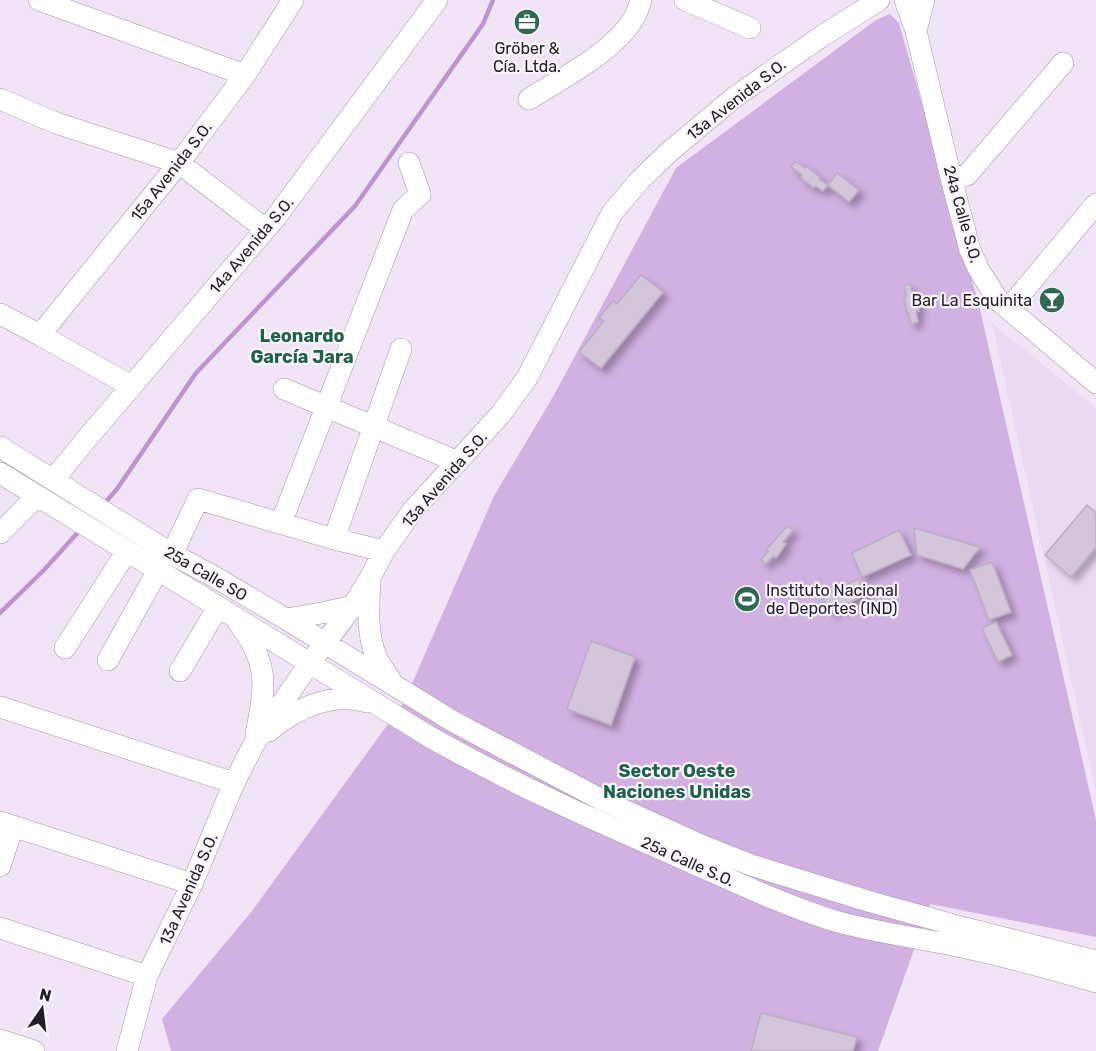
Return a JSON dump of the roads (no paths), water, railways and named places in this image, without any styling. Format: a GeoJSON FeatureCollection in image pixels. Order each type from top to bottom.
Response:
{"type":"FeatureCollection","features":[{"type":"Feature","properties":{"kind":"street"},"geometry":{"type":"LineString","coordinates":[[39,0],[245,75]]}},
{"type":"Feature","properties":{"kind":"street","name":"15a Avenida S.O."},"geometry":{"type":"LineString","coordinates":[[40,335],[179,163],[245,75],[293,0]]}},
{"type":"Feature","properties":{"kind":"street","name":"14a Avenida S.O."},"geometry":{"type":"LineString","coordinates":[[53,480],[276,218],[437,0]]}},
{"type":"Feature","properties":{"kind":"street"},"geometry":{"type":"LineString","coordinates":[[529,99],[602,52],[636,16],[640,0]]}},
{"type":"Feature","properties":{"kind":"street"},"geometry":{"type":"LineString","coordinates":[[685,0],[750,28]]}},
{"type":"Feature","properties":{"kind":"street","name":"13a Avenida S.O."},"geometry":{"type":"LineString","coordinates":[[127,1051],[147,976],[192,884],[234,783],[254,744],[324,643],[353,606],[384,551],[413,510],[500,415],[527,378],[612,213],[640,180],[669,152],[736,96],[822,36],[879,0]]}},
{"type":"Feature","properties":{"kind":"street","name":"24a Calle S.O."},"geometry":{"type":"LineString","coordinates":[[905,0],[916,31],[970,250],[979,270],[998,300],[1096,383]]}},
{"type":"Feature","properties":{"kind":"street"},"geometry":{"type":"LineString","coordinates":[[916,31],[924,0]]}},
{"type":"Feature","properties":{"kind":"street"},"geometry":{"type":"LineString","coordinates":[[951,178],[967,175],[1063,63]]}},
{"type":"Feature","properties":{"kind":"street"},"geometry":{"type":"LineString","coordinates":[[0,99],[56,123],[179,163],[265,229]]}},
{"type":"Feature","properties":{"kind":"street"},"geometry":{"type":"LineString","coordinates":[[281,523],[404,210],[420,194],[409,163]]}},
{"type":"Feature","properties":{"kind":"street"},"geometry":{"type":"LineString","coordinates":[[1009,308],[1096,204]]}},
{"type":"Feature","properties":{"kind":"street"},"geometry":{"type":"LineString","coordinates":[[0,314],[131,386]]}},
{"type":"Feature","properties":{"kind":"street"},"geometry":{"type":"LineString","coordinates":[[334,539],[400,349]]}},
{"type":"Feature","properties":{"kind":"street"},"geometry":{"type":"LineString","coordinates":[[284,389],[458,462]]}},
{"type":"Feature","properties":{"kind":"street"},"geometry":{"type":"LineString","coordinates":[[0,447],[53,480]]}},
{"type":"Feature","properties":{"kind":"street"},"geometry":{"type":"LineString","coordinates":[[0,473],[37,495],[0,533]]}},
{"type":"Feature","properties":{"kind":"street","name":"25a Calle SO"},"geometry":{"type":"LineString","coordinates":[[53,480],[111,516],[225,612],[309,664]]}},
{"type":"Feature","properties":{"kind":"street","name":"25a Calle SO"},"geometry":{"type":"LineString","coordinates":[[37,495],[127,551],[213,576],[324,643]]}},
{"type":"Feature","properties":{"kind":"street"},"geometry":{"type":"LineString","coordinates":[[108,660],[165,562],[198,499],[334,539],[384,551]]}},
{"type":"Feature","properties":{"kind":"street"},"geometry":{"type":"LineString","coordinates":[[65,648],[127,551]]}},
{"type":"Feature","properties":{"kind":"street"},"geometry":{"type":"LineString","coordinates":[[370,579],[368,614],[370,636],[376,657],[394,687]]}},
{"type":"Feature","properties":{"kind":"street"},"geometry":{"type":"LineString","coordinates":[[286,619],[353,606]]}},
{"type":"Feature","properties":{"kind":"street"},"geometry":{"type":"LineString","coordinates":[[180,671],[225,612],[246,633],[254,647],[262,671],[264,692],[254,744]]}},
{"type":"Feature","properties":{"kind":"street","name":"25a Calle S.O."},"geometry":{"type":"LineString","coordinates":[[324,643],[454,722],[602,800],[704,846],[751,865],[882,905],[1096,961]]}},
{"type":"Feature","properties":{"kind":"street","name":"25a Calle S.O."},"geometry":{"type":"LineString","coordinates":[[309,664],[430,737],[496,773],[647,843],[799,909],[866,929],[994,954],[1096,982]]}},
{"type":"Feature","properties":{"kind":"street"},"geometry":{"type":"LineString","coordinates":[[254,744],[285,718],[313,705],[351,698],[380,705]]}},
{"type":"Feature","properties":{"kind":"street"},"geometry":{"type":"LineString","coordinates":[[0,707],[234,783]]}},
{"type":"Feature","properties":{"kind":"street"},"geometry":{"type":"LineString","coordinates":[[0,866],[7,824],[192,884]]}},
{"type":"Feature","properties":{"kind":"street"},"geometry":{"type":"LineString","coordinates":[[743,885],[751,865]]}},
{"type":"Feature","properties":{"kind":"street"},"geometry":{"type":"LineString","coordinates":[[0,928],[147,976]]}},
{"type":"Feature","properties":{"kind":"street"},"geometry":{"type":"LineString","coordinates":[[0,1040],[34,1051]]}},
{"type":"Feature","properties":{"kind":"waterway"},"geometry":{"type":"LineString","coordinates":[[103,505],[117,489],[196,373],[355,206],[483,24],[493,0]]}},
{"type":"Feature","properties":{"kind":"waterway"},"geometry":{"type":"LineString","coordinates":[[0,613],[44,570],[81,529]]}},
{"type":"Feature","properties":{"kind":"place","name":"Gröber & Cía. Ltda."},"geometry":{"type":"Point","coordinates":[527,22]}},
{"type":"Feature","properties":{"kind":"place","name":"Bar La Esquinita"},"geometry":{"type":"Point","coordinates":[1052,300]}},
{"type":"Feature","properties":{"kind":"place","name":"Instituto Nacional de Deportes (IND)"},"geometry":{"type":"Point","coordinates":[747,599]}},
{"type":"Feature","properties":{"kind":"district","name":"Leonardo García Jara"},"geometry":{"type":"Point","coordinates":[302,346]}},
{"type":"Feature","properties":{"kind":"district","name":"Sector Oeste Naciones Unidas"},"geometry":{"type":"Point","coordinates":[677,781]}}]}
